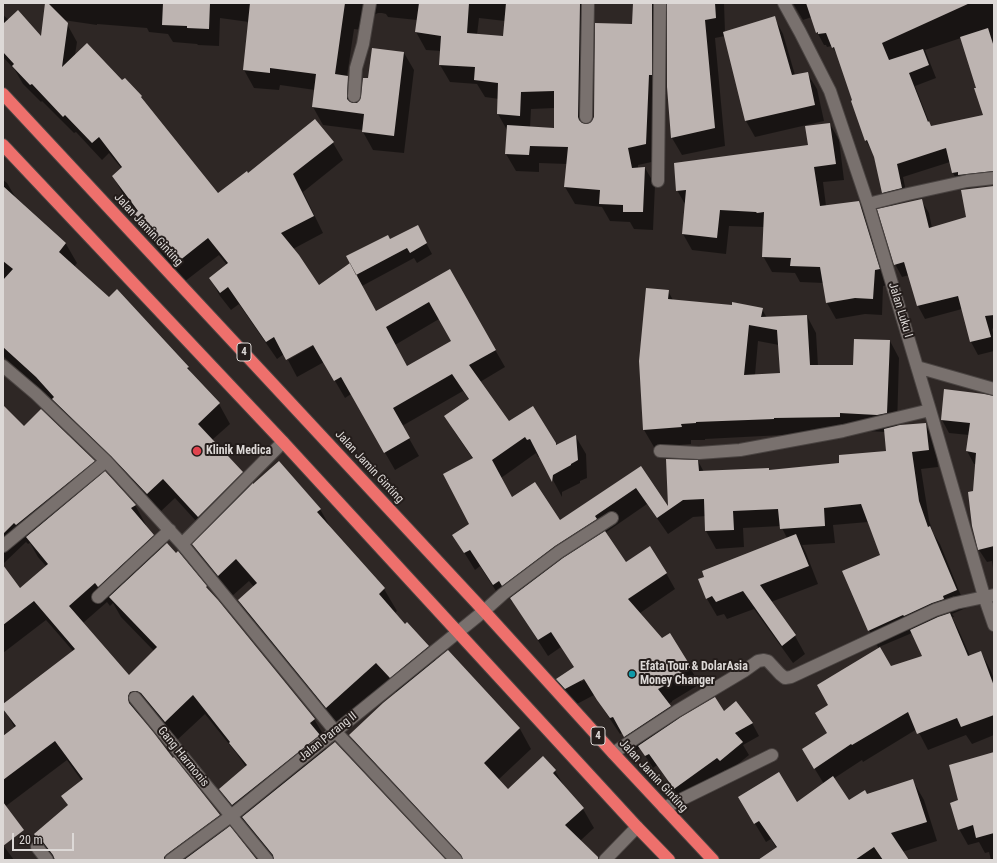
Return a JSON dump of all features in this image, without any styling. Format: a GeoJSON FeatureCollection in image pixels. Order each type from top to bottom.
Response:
{"type":"FeatureCollection","features":[{"type":"Feature","properties":{"kind":"highway","name":"Jalan Jamin Ginting"},"geometry":{"type":"LineString","coordinates":[[3,94],[484,611],[713,860]]}},
{"type":"Feature","properties":{"kind":"highway"},"geometry":{"type":"LineString","coordinates":[[4,149],[283,442],[669,860]]}},
{"type":"Feature","properties":{"kind":"street"},"geometry":{"type":"LineString","coordinates":[[354,96],[356,68],[363,44],[370,3]]}},
{"type":"Feature","properties":{"kind":"street"},"geometry":{"type":"LineString","coordinates":[[586,117],[588,3]]}},
{"type":"Feature","properties":{"kind":"street"},"geometry":{"type":"LineString","coordinates":[[658,181],[660,3]]}},
{"type":"Feature","properties":{"kind":"street","name":"Jalan Luku I"},"geometry":{"type":"LineString","coordinates":[[784,3],[830,91],[868,204],[930,410],[989,596],[994,626]]}},
{"type":"Feature","properties":{"kind":"street"},"geometry":{"type":"LineString","coordinates":[[868,204],[960,183],[994,178]]}},
{"type":"Feature","properties":{"kind":"street"},"geometry":{"type":"LineString","coordinates":[[3,366],[36,394],[106,460],[182,544],[335,731],[456,860]]}},
{"type":"Feature","properties":{"kind":"street"},"geometry":{"type":"LineString","coordinates":[[917,367],[994,389]]}},
{"type":"Feature","properties":{"kind":"street"},"geometry":{"type":"LineString","coordinates":[[660,451],[699,453],[740,450],[843,431],[930,410]]}},
{"type":"Feature","properties":{"kind":"street"},"geometry":{"type":"LineString","coordinates":[[182,544],[283,442]]}},
{"type":"Feature","properties":{"kind":"street"},"geometry":{"type":"LineString","coordinates":[[3,546],[106,460]]}},
{"type":"Feature","properties":{"kind":"street","name":"Jalan Parang II"},"geometry":{"type":"LineString","coordinates":[[170,860],[231,816],[503,594],[559,552],[612,518]]}},
{"type":"Feature","properties":{"kind":"street"},"geometry":{"type":"LineString","coordinates":[[98,597],[170,530]]}},
{"type":"Feature","properties":{"kind":"street"},"geometry":{"type":"LineString","coordinates":[[613,753],[758,661],[768,661],[785,678],[791,677],[936,610],[956,603],[989,596]]}},
{"type":"Feature","properties":{"kind":"street","name":"Gang Harmonis"},"geometry":{"type":"LineString","coordinates":[[135,698],[266,860]]}},
{"type":"Feature","properties":{"kind":"street"},"geometry":{"type":"LineString","coordinates":[[664,808],[772,755]]}},
{"type":"Feature","properties":{"kind":"street"},"geometry":{"type":"LineString","coordinates":[[605,860],[637,827]]}},
{"type":"Feature","properties":{"kind":"street"},"geometry":{"type":"LineString","coordinates":[[37,847],[47,860]]}},
{"type":"Feature","properties":{"kind":"building"},"geometry":{"type":"Polygon","coordinates":[[[45,3],[48,3],[68,23],[62,67],[87,43],[122,80],[125,78],[142,96],[141,97],[218,193],[247,171],[248,173],[315,119],[334,142],[293,174],[314,216],[281,233],[299,255],[319,285],[350,263],[376,311],[450,269],[496,350],[469,365],[509,421],[533,406],[556,445],[576,435],[578,460],[553,475],[552,482],[530,439],[527,440],[525,437],[492,460],[512,497],[535,482],[560,520],[641,466],[668,506],[666,459],[698,460],[699,471],[769,468],[769,470],[839,463],[839,455],[886,451],[884,429],[900,425],[926,423],[929,450],[912,452],[919,501],[928,527],[930,526],[957,590],[943,596],[944,599],[868,631],[842,571],[880,555],[861,504],[824,508],[825,526],[780,529],[778,509],[733,511],[734,530],[705,531],[704,499],[683,500],[657,518],[636,488],[595,516],[597,519],[555,546],[502,586],[499,581],[493,585],[470,550],[464,553],[452,535],[469,524],[443,474],[473,458],[444,416],[469,399],[452,374],[393,408],[410,438],[384,453],[341,377],[334,381],[313,345],[286,360],[274,337],[266,342],[228,287],[220,293],[209,278],[228,263],[208,238],[174,265],[133,215],[138,211],[112,176],[122,167],[99,137],[92,143],[65,115],[63,117],[32,84],[30,85],[12,66],[14,64],[3,52],[3,24],[18,10],[41,36],[45,3]],[[429,302],[386,327],[407,366],[451,341],[429,302]]]}},
{"type":"Feature","properties":{"kind":"building"},"geometry":{"type":"Polygon","coordinates":[[[163,3],[210,3],[209,29],[162,25],[163,3]]]}},
{"type":"Feature","properties":{"kind":"building"},"geometry":{"type":"Polygon","coordinates":[[[250,3],[345,3],[335,74],[348,76],[347,99],[353,103],[357,103],[360,100],[363,78],[368,78],[372,48],[404,52],[394,136],[362,132],[364,114],[312,107],[316,74],[270,68],[270,73],[243,70],[250,3]]]}},
{"type":"Feature","properties":{"kind":"building"},"geometry":{"type":"Polygon","coordinates":[[[419,3],[469,3],[467,33],[503,36],[506,3],[580,3],[578,117],[582,123],[586,124],[590,123],[594,117],[595,23],[632,24],[633,3],[652,3],[652,75],[649,75],[646,144],[628,148],[632,168],[645,167],[643,212],[623,212],[623,205],[599,204],[600,190],[564,187],[568,147],[530,146],[529,155],[505,154],[507,125],[554,128],[554,91],[521,92],[520,116],[497,114],[498,83],[474,80],[475,67],[439,65],[441,36],[415,32],[419,3]]]}},
{"type":"Feature","properties":{"kind":"building"},"geometry":{"type":"Polygon","coordinates":[[[667,3],[715,3],[716,18],[705,20],[715,128],[671,138],[667,87],[667,3]]]}},
{"type":"Feature","properties":{"kind":"building"},"geometry":{"type":"Polygon","coordinates":[[[806,3],[970,3],[882,43],[889,60],[923,49],[929,65],[909,73],[928,122],[929,121],[931,126],[983,115],[960,37],[988,28],[994,47],[994,171],[958,175],[958,172],[952,173],[946,148],[897,164],[902,188],[882,193],[874,157],[867,140],[865,141],[834,47],[832,48],[826,33],[816,33],[806,3]]]}},
{"type":"Feature","properties":{"kind":"building"},"geometry":{"type":"Polygon","coordinates":[[[775,16],[792,75],[808,72],[815,105],[745,121],[723,32],[775,16]]]}},
{"type":"Feature","properties":{"kind":"building"},"geometry":{"type":"Polygon","coordinates":[[[830,123],[836,164],[814,167],[820,206],[859,201],[880,269],[875,270],[873,299],[855,298],[826,303],[820,267],[790,266],[791,258],[762,257],[764,212],[757,213],[720,210],[717,238],[682,234],[686,190],[676,191],[674,163],[808,145],[805,126],[830,123]]]}},
{"type":"Feature","properties":{"kind":"building"},"geometry":{"type":"Polygon","coordinates":[[[3,186],[66,243],[59,252],[109,297],[117,289],[220,403],[198,424],[243,472],[198,517],[163,479],[147,494],[111,456],[52,399],[54,397],[36,377],[3,347],[3,280],[13,269],[3,261],[3,186]]]}},
{"type":"Feature","properties":{"kind":"building"},"geometry":{"type":"Polygon","coordinates":[[[994,186],[994,315],[985,316],[991,337],[970,342],[958,296],[917,306],[904,262],[894,265],[877,209],[922,199],[929,228],[966,217],[961,190],[994,186]]]}},
{"type":"Feature","properties":{"kind":"building"},"geometry":{"type":"Polygon","coordinates":[[[418,225],[427,243],[410,253],[407,248],[356,275],[346,256],[388,235],[390,239],[418,225]]]}},
{"type":"Feature","properties":{"kind":"building"},"geometry":{"type":"Polygon","coordinates":[[[646,288],[669,290],[668,299],[732,305],[732,302],[763,308],[761,317],[807,315],[810,365],[853,365],[854,339],[890,340],[887,413],[877,415],[840,413],[840,417],[774,418],[696,422],[681,424],[682,427],[643,430],[639,361],[646,288]],[[749,325],[744,375],[780,373],[777,330],[749,325]]]}},
{"type":"Feature","properties":{"kind":"building"},"geometry":{"type":"Polygon","coordinates":[[[944,389],[994,396],[994,546],[978,550],[972,526],[968,492],[973,491],[976,453],[966,451],[970,423],[941,420],[944,389]]]}},
{"type":"Feature","properties":{"kind":"building"},"geometry":{"type":"Polygon","coordinates":[[[3,405],[24,426],[41,409],[95,461],[16,525],[14,523],[3,534],[3,405]]]}},
{"type":"Feature","properties":{"kind":"building"},"geometry":{"type":"Polygon","coordinates":[[[279,461],[321,509],[317,512],[385,588],[379,594],[405,624],[407,622],[429,646],[390,678],[376,663],[326,708],[238,600],[257,583],[236,559],[218,576],[192,544],[253,483],[279,461]]]}},
{"type":"Feature","properties":{"kind":"building"},"geometry":{"type":"Polygon","coordinates":[[[105,471],[136,505],[131,508],[154,535],[98,587],[95,583],[69,606],[129,675],[157,647],[109,597],[167,543],[176,553],[178,551],[315,719],[310,723],[320,735],[232,805],[219,789],[247,765],[193,695],[165,722],[141,693],[137,691],[130,692],[128,696],[129,703],[220,815],[167,854],[164,857],[164,860],[55,860],[43,842],[38,840],[34,834],[68,805],[61,796],[83,779],[55,741],[3,780],[3,736],[16,726],[3,709],[3,704],[75,649],[34,601],[3,625],[3,565],[20,588],[48,564],[26,537],[105,471]]]}},
{"type":"Feature","properties":{"kind":"building"},"geometry":{"type":"Polygon","coordinates":[[[605,531],[626,562],[650,546],[667,573],[628,599],[662,638],[670,633],[691,667],[658,689],[671,706],[624,737],[613,717],[610,718],[584,679],[565,689],[556,679],[574,667],[551,632],[538,640],[510,598],[563,558],[605,531]]]}},
{"type":"Feature","properties":{"kind":"building"},"geometry":{"type":"Polygon","coordinates":[[[796,534],[809,566],[760,585],[796,635],[782,646],[743,591],[716,602],[712,596],[706,599],[698,579],[704,577],[702,571],[796,534]]]}},
{"type":"Feature","properties":{"kind":"building"},"geometry":{"type":"Polygon","coordinates":[[[950,613],[968,656],[981,651],[994,686],[994,715],[961,727],[957,718],[917,734],[908,712],[852,745],[851,744],[814,769],[802,749],[827,733],[815,713],[828,705],[817,685],[880,647],[891,666],[922,656],[910,630],[950,613]]]}},
{"type":"Feature","properties":{"kind":"building"},"geometry":{"type":"Polygon","coordinates":[[[448,650],[520,728],[484,763],[508,789],[543,756],[556,770],[553,773],[584,808],[565,825],[598,857],[598,860],[463,860],[461,855],[349,735],[383,703],[448,650]]]}},
{"type":"Feature","properties":{"kind":"building"},"geometry":{"type":"Polygon","coordinates":[[[715,697],[724,711],[736,701],[753,723],[735,733],[743,742],[720,761],[717,758],[674,789],[649,754],[645,756],[638,746],[681,717],[715,697]]]}},
{"type":"Feature","properties":{"kind":"building"},"geometry":{"type":"Polygon","coordinates":[[[335,742],[446,860],[274,860],[273,855],[242,817],[335,742]]]}},
{"type":"Feature","properties":{"kind":"building"},"geometry":{"type":"Polygon","coordinates":[[[994,752],[994,833],[976,838],[973,825],[958,830],[950,803],[958,800],[949,765],[994,752]]]}},
{"type":"Feature","properties":{"kind":"building"},"geometry":{"type":"Polygon","coordinates":[[[779,772],[797,802],[833,776],[849,800],[865,790],[867,794],[913,779],[927,822],[891,833],[909,860],[883,860],[874,847],[855,860],[758,860],[777,847],[759,821],[754,824],[738,797],[779,772]]]}},
{"type":"Feature","properties":{"kind":"building"},"geometry":{"type":"Polygon","coordinates":[[[3,802],[24,830],[3,846],[3,802]]]}},
{"type":"Feature","properties":{"kind":"building"},"geometry":{"type":"Polygon","coordinates":[[[230,826],[257,860],[184,860],[230,826]]]}},
{"type":"Feature","properties":{"kind":"place","name":"Klinik Medica"},"geometry":{"type":"Point","coordinates":[197,451]}},
{"type":"Feature","properties":{"kind":"place","name":"Efata Tour & DolarAsia Money Changer"},"geometry":{"type":"Point","coordinates":[632,674]}}]}
